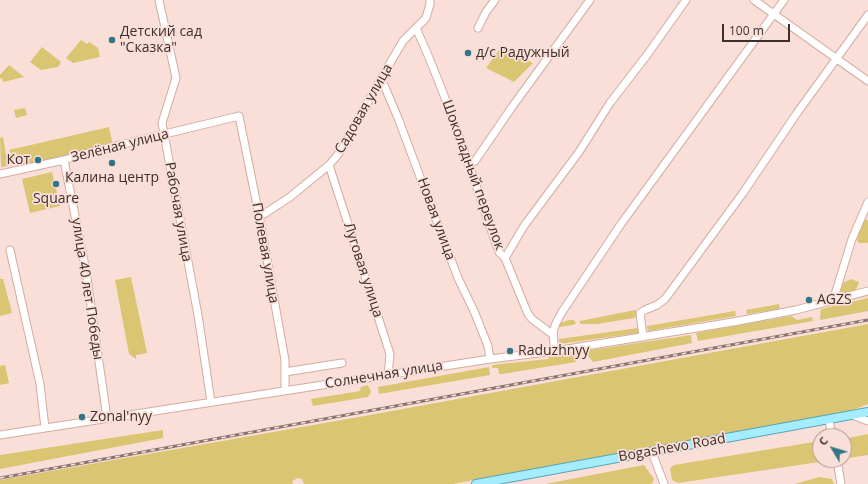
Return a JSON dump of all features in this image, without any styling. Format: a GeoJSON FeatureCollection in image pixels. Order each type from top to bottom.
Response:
{"type":"FeatureCollection","features":[{"type":"Feature","properties":{"kind":"main road","name":"Bogashevo Road"},"geometry":{"type":"LineString","coordinates":[[476,484],[868,412]]}},
{"type":"Feature","properties":{"kind":"street","name":"Рабочая улица"},"geometry":{"type":"LineString","coordinates":[[159,0],[176,78],[162,123],[198,315],[212,402]]}},
{"type":"Feature","properties":{"kind":"street","name":"Садовая улица"},"geometry":{"type":"LineString","coordinates":[[259,215],[264,214],[290,196],[329,165],[342,150],[403,41],[426,18],[430,0]]}},
{"type":"Feature","properties":{"kind":"street"},"geometry":{"type":"LineString","coordinates":[[478,28],[486,12],[495,0]]}},
{"type":"Feature","properties":{"kind":"street"},"geometry":{"type":"LineString","coordinates":[[468,164],[475,161],[512,107],[590,0]]}},
{"type":"Feature","properties":{"kind":"street"},"geometry":{"type":"LineString","coordinates":[[505,258],[524,226],[579,152],[610,103],[647,55],[686,0]]}},
{"type":"Feature","properties":{"kind":"street"},"geometry":{"type":"LineString","coordinates":[[754,0],[868,80]]}},
{"type":"Feature","properties":{"kind":"street"},"geometry":{"type":"LineString","coordinates":[[555,351],[552,334],[554,324],[621,224],[784,0]]}},
{"type":"Feature","properties":{"kind":"street"},"geometry":{"type":"LineString","coordinates":[[643,337],[640,313],[657,305],[665,299],[743,193],[797,113],[868,15]]}},
{"type":"Feature","properties":{"kind":"street","name":"Шоколадный переулок"},"geometry":{"type":"LineString","coordinates":[[416,28],[433,65],[458,132],[499,252],[505,258],[528,314],[545,330],[552,334]]}},
{"type":"Feature","properties":{"kind":"street","name":"Новая улица"},"geometry":{"type":"LineString","coordinates":[[379,82],[384,85],[398,118],[458,278],[474,311],[488,346],[490,359]]}},
{"type":"Feature","properties":{"kind":"street","name":"Зелёная улица"},"geometry":{"type":"LineString","coordinates":[[0,174],[64,160],[82,154],[239,116]]}},
{"type":"Feature","properties":{"kind":"street","name":"Полевая улица"},"geometry":{"type":"LineString","coordinates":[[239,116],[259,215],[285,360],[285,390]]}},
{"type":"Feature","properties":{"kind":"street","name":"улица 40 лет Победы"},"geometry":{"type":"LineString","coordinates":[[64,160],[86,271],[107,418]]}},
{"type":"Feature","properties":{"kind":"street","name":"Луговая улица"},"geometry":{"type":"LineString","coordinates":[[329,165],[390,354],[388,375]]}},
{"type":"Feature","properties":{"kind":"street"},"geometry":{"type":"LineString","coordinates":[[834,301],[848,249],[868,202]]}},
{"type":"Feature","properties":{"kind":"street"},"geometry":{"type":"LineString","coordinates":[[10,250],[40,384],[45,428]]}},
{"type":"Feature","properties":{"kind":"street","name":"Солнечная улица"},"geometry":{"type":"LineString","coordinates":[[0,435],[285,390],[643,337],[768,316],[834,301],[868,291]]}},
{"type":"Feature","properties":{"kind":"street"},"geometry":{"type":"LineString","coordinates":[[285,372],[342,363]]}},
{"type":"Feature","properties":{"kind":"street"},"geometry":{"type":"LineString","coordinates":[[852,415],[868,422]]}},
{"type":"Feature","properties":{"kind":"street"},"geometry":{"type":"LineString","coordinates":[[829,420],[830,428]]}},
{"type":"Feature","properties":{"kind":"street"},"geometry":{"type":"LineString","coordinates":[[652,452],[664,484]]}},
{"type":"Feature","properties":{"kind":"street"},"geometry":{"type":"LineString","coordinates":[[838,468],[841,484]]}},
{"type":"Feature","properties":{"kind":"shaded area"},"geometry":{"type":"Polygon","coordinates":[[[81,40],[87,44],[89,42],[98,48],[100,57],[73,63],[66,58],[81,40]]]}},
{"type":"Feature","properties":{"kind":"shaded area"},"geometry":{"type":"Polygon","coordinates":[[[42,47],[61,62],[58,67],[41,70],[30,62],[42,47]]]}},
{"type":"Feature","properties":{"kind":"shaded area"},"geometry":{"type":"Polygon","coordinates":[[[501,47],[533,63],[514,82],[486,68],[501,47]]]}},
{"type":"Feature","properties":{"kind":"shaded area"},"geometry":{"type":"Polygon","coordinates":[[[9,65],[24,77],[3,82],[2,78],[0,79],[0,75],[9,65]]]}},
{"type":"Feature","properties":{"kind":"shaded area"},"geometry":{"type":"Polygon","coordinates":[[[25,108],[27,115],[16,118],[14,110],[25,108]]]}},
{"type":"Feature","properties":{"kind":"shaded area"},"geometry":{"type":"Polygon","coordinates":[[[109,127],[112,141],[110,145],[18,168],[9,150],[109,127]]]}},
{"type":"Feature","properties":{"kind":"shaded area"},"geometry":{"type":"Polygon","coordinates":[[[3,137],[8,166],[1,167],[0,138],[3,137]]]}},
{"type":"Feature","properties":{"kind":"shaded area"},"geometry":{"type":"Polygon","coordinates":[[[52,172],[60,206],[30,213],[22,179],[52,172]]]}},
{"type":"Feature","properties":{"kind":"shaded area"},"geometry":{"type":"Polygon","coordinates":[[[865,220],[868,220],[868,243],[859,243],[857,240],[861,226],[865,220]]]}},
{"type":"Feature","properties":{"kind":"shaded area"},"geometry":{"type":"Polygon","coordinates":[[[131,277],[147,353],[136,355],[136,359],[129,354],[115,280],[131,277]]]}},
{"type":"Feature","properties":{"kind":"shaded area"},"geometry":{"type":"Polygon","coordinates":[[[0,279],[3,279],[12,313],[0,316],[0,279]]]}},
{"type":"Feature","properties":{"kind":"shaded area"},"geometry":{"type":"Polygon","coordinates":[[[851,279],[859,282],[857,288],[852,292],[843,294],[840,290],[841,284],[851,279]]]}},
{"type":"Feature","properties":{"kind":"shaded area"},"geometry":{"type":"Polygon","coordinates":[[[868,298],[868,311],[820,320],[821,309],[868,298]]]}},
{"type":"Feature","properties":{"kind":"shaded area"},"geometry":{"type":"Polygon","coordinates":[[[779,304],[780,309],[747,314],[746,310],[779,304]]]}},
{"type":"Feature","properties":{"kind":"shaded area"},"geometry":{"type":"Polygon","coordinates":[[[635,310],[638,315],[634,318],[597,324],[580,324],[580,321],[635,310]]]}},
{"type":"Feature","properties":{"kind":"shaded area"},"geometry":{"type":"Polygon","coordinates":[[[735,311],[736,316],[648,331],[647,326],[735,311]]]}},
{"type":"Feature","properties":{"kind":"shaded area"},"geometry":{"type":"Polygon","coordinates":[[[791,316],[797,320],[812,317],[813,321],[698,341],[696,333],[791,316]]]}},
{"type":"Feature","properties":{"kind":"shaded area"},"geometry":{"type":"Polygon","coordinates":[[[574,320],[576,323],[573,325],[559,327],[560,323],[574,320]]]}},
{"type":"Feature","properties":{"kind":"shaded area"},"geometry":{"type":"Polygon","coordinates":[[[868,324],[868,404],[850,411],[453,484],[304,484],[302,479],[298,478],[292,482],[293,484],[0,484],[0,480],[370,415],[868,324]]]}},
{"type":"Feature","properties":{"kind":"shaded area"},"geometry":{"type":"Polygon","coordinates":[[[638,328],[638,333],[559,344],[559,339],[638,328]]]}},
{"type":"Feature","properties":{"kind":"shaded area"},"geometry":{"type":"Polygon","coordinates":[[[691,335],[692,343],[593,362],[584,351],[691,335]]]}},
{"type":"Feature","properties":{"kind":"shaded area"},"geometry":{"type":"Polygon","coordinates":[[[579,352],[576,362],[502,374],[499,374],[498,368],[492,368],[492,365],[548,359],[550,356],[579,352]]]}},
{"type":"Feature","properties":{"kind":"shaded area"},"geometry":{"type":"Polygon","coordinates":[[[5,365],[9,383],[0,385],[0,366],[5,365]]]}},
{"type":"Feature","properties":{"kind":"shaded area"},"geometry":{"type":"Polygon","coordinates":[[[489,367],[490,375],[379,394],[378,387],[489,367]]]}},
{"type":"Feature","properties":{"kind":"shaded area"},"geometry":{"type":"Polygon","coordinates":[[[368,385],[371,392],[368,397],[313,406],[311,399],[360,391],[361,387],[368,385]]]}},
{"type":"Feature","properties":{"kind":"shaded area"},"geometry":{"type":"Polygon","coordinates":[[[163,430],[163,438],[0,469],[0,455],[163,430]]]}},
{"type":"Feature","properties":{"kind":"shaded area"},"geometry":{"type":"Polygon","coordinates":[[[868,434],[868,455],[852,457],[852,437],[868,434]]]}},
{"type":"Feature","properties":{"kind":"shaded area"},"geometry":{"type":"Polygon","coordinates":[[[812,442],[812,463],[678,483],[672,480],[670,468],[674,465],[812,442]]]}},
{"type":"Feature","properties":{"kind":"shaded area"},"geometry":{"type":"Polygon","coordinates":[[[644,465],[654,479],[652,484],[545,484],[644,465]]]}},
{"type":"Feature","properties":{"kind":"shaded area"},"geometry":{"type":"Polygon","coordinates":[[[819,477],[832,479],[834,484],[795,484],[819,477]]]}},
{"type":"Feature","properties":{"kind":"railway"},"geometry":{"type":"LineString","coordinates":[[0,478],[868,320]]}},
{"type":"Feature","properties":{"kind":"place","name":"Детский сад \"Сказка\""},"geometry":{"type":"Point","coordinates":[112,40]}},
{"type":"Feature","properties":{"kind":"place","name":"д/с Радужный"},"geometry":{"type":"Point","coordinates":[468,53]}},
{"type":"Feature","properties":{"kind":"place","name":"Кот"},"geometry":{"type":"Point","coordinates":[38,160]}},
{"type":"Feature","properties":{"kind":"place","name":"Калина центр"},"geometry":{"type":"Point","coordinates":[112,163]}},
{"type":"Feature","properties":{"kind":"place","name":"Square"},"geometry":{"type":"Point","coordinates":[56,184]}},
{"type":"Feature","properties":{"kind":"place","name":"AGZS"},"geometry":{"type":"Point","coordinates":[809,300]}},
{"type":"Feature","properties":{"kind":"place","name":"Raduzhnyy"},"geometry":{"type":"Point","coordinates":[510,351]}},
{"type":"Feature","properties":{"kind":"place","name":"Zonal'nyy"},"geometry":{"type":"Point","coordinates":[82,417]}}]}
